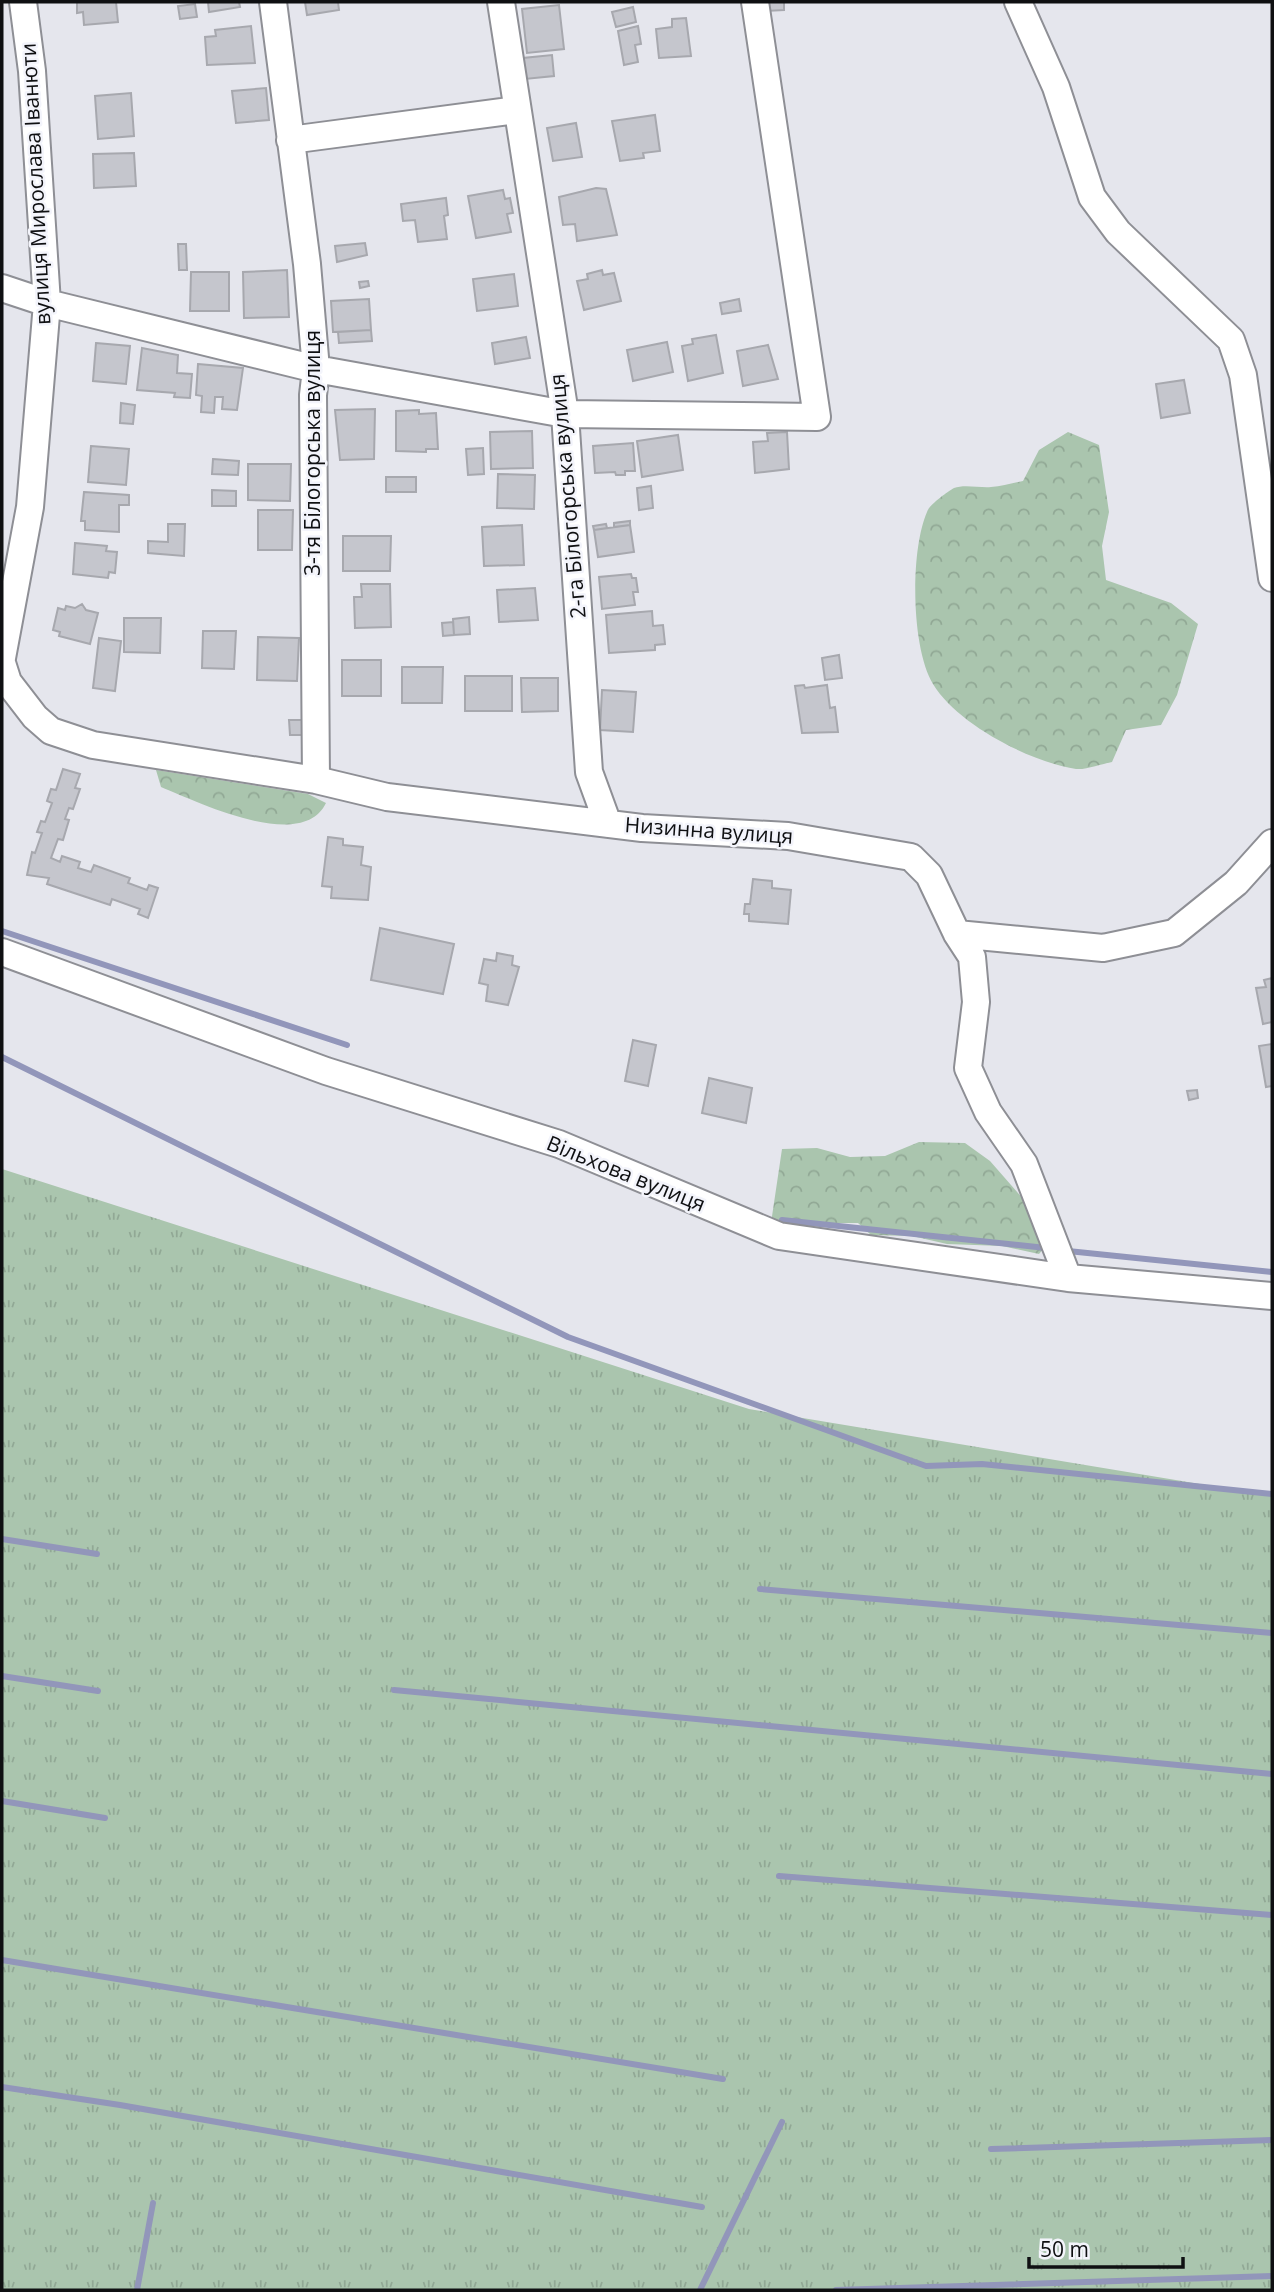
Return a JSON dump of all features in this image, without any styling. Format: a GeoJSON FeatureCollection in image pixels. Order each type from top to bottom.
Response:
{"type":"FeatureCollection","features":[{"type":"Feature","properties":{"kind":"street","name":"вулиця Мирослава Іванюти"},"geometry":{"type":"LineString","coordinates":[[23,2],[32,71],[47,303],[30,507],[2,660],[8,682],[35,717],[51,731]]}},
{"type":"Feature","properties":{"kind":"street","name":"3-тя Білогорська вулиця"},"geometry":{"type":"LineString","coordinates":[[273,2],[307,264],[316,369],[313,395],[316,780]]}},
{"type":"Feature","properties":{"kind":"street","name":"2-га Білогорська вулиця"},"geometry":{"type":"LineString","coordinates":[[501,2],[565,414],[589,772],[608,824]]}},
{"type":"Feature","properties":{"kind":"street"},"geometry":{"type":"LineString","coordinates":[[2,288],[47,303],[316,369],[565,414],[817,417],[755,2]]}},
{"type":"Feature","properties":{"kind":"street"},"geometry":{"type":"LineString","coordinates":[[1018,2],[1056,88],[1092,197],[1118,232],[1231,340],[1242,375],[1272,578]]}},
{"type":"Feature","properties":{"kind":"street"},"geometry":{"type":"LineString","coordinates":[[290,140],[517,110]]}},
{"type":"Feature","properties":{"kind":"street","name":"Низинна вулиця"},"geometry":{"type":"LineString","coordinates":[[51,731],[93,745],[316,780],[387,797],[608,824],[788,836],[911,857],[929,875],[957,934],[972,957],[976,1002],[968,1068],[988,1112],[1024,1164],[1068,1278]]}},
{"type":"Feature","properties":{"kind":"street"},"geometry":{"type":"LineString","coordinates":[[957,934],[1103,948],[1174,933],[1236,883],[1272,843]]}},
{"type":"Feature","properties":{"kind":"street","name":"Вільхова вулиця"},"geometry":{"type":"LineString","coordinates":[[2,953],[326,1071],[559,1144],[779,1236],[1068,1278],[1272,1296]]}},
{"type":"Feature","properties":{"kind":"green space"},"geometry":{"type":"Polygon","coordinates":[[[1068,432],[1099,445],[1109,512],[1102,546],[1106,580],[1171,603],[1198,624],[1177,695],[1161,725],[1126,730],[1112,762],[1080,769],[1058,765],[1017,750],[977,727],[944,699],[926,668],[920,647],[915,599],[921,529],[931,506],[954,488],[991,487],[1023,481],[1039,450],[1068,432]]]}},
{"type":"Feature","properties":{"kind":"green space"},"geometry":{"type":"Polygon","coordinates":[[[156,770],[308,794],[326,803],[314,817],[295,824],[273,824],[223,812],[161,787],[156,770]]]}},
{"type":"Feature","properties":{"kind":"green space"},"geometry":{"type":"Polygon","coordinates":[[[919,1142],[965,1143],[990,1161],[1039,1217],[1045,1247],[1039,1254],[1002,1246],[947,1244],[912,1236],[871,1235],[858,1223],[771,1223],[782,1149],[817,1148],[850,1157],[885,1156],[919,1142]]]}},
{"type":"Feature","properties":{"kind":"green space"},"geometry":{"type":"Polygon","coordinates":[[[2,1169],[749,1409],[1272,1496],[1272,2290],[2,2290],[2,1169]]]}},
{"type":"Feature","properties":{"kind":"building"},"geometry":{"type":"Polygon","coordinates":[[[77,2],[116,2],[118,22],[84,25],[83,12],[77,13],[77,2]]]}},
{"type":"Feature","properties":{"kind":"building"},"geometry":{"type":"Polygon","coordinates":[[[208,2],[239,2],[240,7],[209,12],[208,2]]]}},
{"type":"Feature","properties":{"kind":"building"},"geometry":{"type":"Polygon","coordinates":[[[305,2],[338,2],[339,10],[307,15],[305,2]]]}},
{"type":"Feature","properties":{"kind":"building"},"geometry":{"type":"Polygon","coordinates":[[[764,2],[784,2],[784,10],[765,11],[764,2]]]}},
{"type":"Feature","properties":{"kind":"building"},"geometry":{"type":"Polygon","coordinates":[[[195,4],[197,17],[180,19],[178,6],[195,4]]]}},
{"type":"Feature","properties":{"kind":"building"},"geometry":{"type":"Polygon","coordinates":[[[559,5],[564,49],[527,53],[522,9],[559,5]]]}},
{"type":"Feature","properties":{"kind":"building"},"geometry":{"type":"Polygon","coordinates":[[[633,7],[636,22],[616,27],[612,12],[633,7]]]}},
{"type":"Feature","properties":{"kind":"building"},"geometry":{"type":"Polygon","coordinates":[[[686,18],[691,56],[659,58],[656,29],[672,27],[672,19],[686,18]]]}},
{"type":"Feature","properties":{"kind":"building"},"geometry":{"type":"Polygon","coordinates":[[[251,26],[255,63],[207,65],[205,37],[216,36],[215,30],[251,26]]]}},
{"type":"Feature","properties":{"kind":"building"},"geometry":{"type":"Polygon","coordinates":[[[638,26],[641,44],[635,45],[638,62],[624,65],[618,31],[638,26]]]}},
{"type":"Feature","properties":{"kind":"building"},"geometry":{"type":"Polygon","coordinates":[[[552,55],[554,76],[525,79],[523,58],[552,55]]]}},
{"type":"Feature","properties":{"kind":"building"},"geometry":{"type":"Polygon","coordinates":[[[266,88],[269,120],[236,123],[232,91],[266,88]]]}},
{"type":"Feature","properties":{"kind":"building"},"geometry":{"type":"Polygon","coordinates":[[[131,93],[134,136],[98,139],[95,96],[131,93]]]}},
{"type":"Feature","properties":{"kind":"building"},"geometry":{"type":"Polygon","coordinates":[[[655,115],[660,151],[643,153],[644,158],[620,161],[612,121],[655,115]]]}},
{"type":"Feature","properties":{"kind":"building"},"geometry":{"type":"Polygon","coordinates":[[[576,123],[582,157],[553,161],[547,128],[576,123]]]}},
{"type":"Feature","properties":{"kind":"building"},"geometry":{"type":"Polygon","coordinates":[[[134,153],[136,186],[94,188],[93,154],[134,153]]]}},
{"type":"Feature","properties":{"kind":"building"},"geometry":{"type":"Polygon","coordinates":[[[596,188],[606,189],[617,235],[577,241],[575,224],[563,225],[559,197],[596,188]]]}},
{"type":"Feature","properties":{"kind":"building"},"geometry":{"type":"Polygon","coordinates":[[[503,190],[505,199],[510,198],[513,213],[507,214],[511,232],[476,238],[468,196],[503,190]]]}},
{"type":"Feature","properties":{"kind":"building"},"geometry":{"type":"Polygon","coordinates":[[[446,198],[448,215],[444,216],[447,239],[418,242],[415,220],[403,221],[401,204],[446,198]]]}},
{"type":"Feature","properties":{"kind":"building"},"geometry":{"type":"Polygon","coordinates":[[[365,243],[367,255],[337,262],[335,246],[365,243]]]}},
{"type":"Feature","properties":{"kind":"building"},"geometry":{"type":"Polygon","coordinates":[[[178,244],[186,244],[187,270],[179,270],[178,244]]]}},
{"type":"Feature","properties":{"kind":"building"},"geometry":{"type":"Polygon","coordinates":[[[287,270],[289,317],[244,318],[243,272],[287,270]]]}},
{"type":"Feature","properties":{"kind":"building"},"geometry":{"type":"Polygon","coordinates":[[[602,270],[603,275],[614,273],[621,301],[584,310],[577,281],[588,279],[587,274],[602,270]]]}},
{"type":"Feature","properties":{"kind":"building"},"geometry":{"type":"Polygon","coordinates":[[[191,272],[229,272],[229,311],[190,311],[191,272]]]}},
{"type":"Feature","properties":{"kind":"building"},"geometry":{"type":"Polygon","coordinates":[[[514,274],[518,306],[477,311],[473,279],[514,274]]]}},
{"type":"Feature","properties":{"kind":"building"},"geometry":{"type":"Polygon","coordinates":[[[368,281],[369,286],[360,288],[359,282],[368,281]]]}},
{"type":"Feature","properties":{"kind":"building"},"geometry":{"type":"Polygon","coordinates":[[[369,299],[371,330],[333,332],[331,301],[369,299]]]}},
{"type":"Feature","properties":{"kind":"building"},"geometry":{"type":"Polygon","coordinates":[[[739,299],[741,311],[722,314],[720,303],[739,299]]]}},
{"type":"Feature","properties":{"kind":"building"},"geometry":{"type":"Polygon","coordinates":[[[371,330],[372,341],[339,343],[338,332],[371,330]]]}},
{"type":"Feature","properties":{"kind":"building"},"geometry":{"type":"Polygon","coordinates":[[[716,335],[723,373],[688,381],[682,346],[693,344],[692,339],[716,335]]]}},
{"type":"Feature","properties":{"kind":"building"},"geometry":{"type":"Polygon","coordinates":[[[526,337],[530,358],[495,364],[492,343],[526,337]]]}},
{"type":"Feature","properties":{"kind":"building"},"geometry":{"type":"Polygon","coordinates":[[[667,342],[673,372],[633,381],[627,350],[667,342]]]}},
{"type":"Feature","properties":{"kind":"building"},"geometry":{"type":"Polygon","coordinates":[[[96,343],[130,346],[126,384],[93,381],[96,343]]]}},
{"type":"Feature","properties":{"kind":"building"},"geometry":{"type":"Polygon","coordinates":[[[768,345],[778,379],[743,386],[737,351],[768,345]]]}},
{"type":"Feature","properties":{"kind":"building"},"geometry":{"type":"Polygon","coordinates":[[[142,348],[178,355],[177,373],[192,374],[190,398],[174,397],[175,393],[137,390],[142,348]]]}},
{"type":"Feature","properties":{"kind":"building"},"geometry":{"type":"Polygon","coordinates":[[[198,364],[243,368],[237,410],[222,409],[223,397],[215,397],[214,413],[201,412],[202,396],[196,395],[198,364]]]}},
{"type":"Feature","properties":{"kind":"building"},"geometry":{"type":"Polygon","coordinates":[[[1184,380],[1190,413],[1161,418],[1156,384],[1184,380]]]}},
{"type":"Feature","properties":{"kind":"building"},"geometry":{"type":"Polygon","coordinates":[[[121,403],[135,405],[133,424],[120,423],[121,403]]]}},
{"type":"Feature","properties":{"kind":"building"},"geometry":{"type":"Polygon","coordinates":[[[375,409],[374,459],[340,460],[335,410],[375,409]]]}},
{"type":"Feature","properties":{"kind":"building"},"geometry":{"type":"Polygon","coordinates":[[[419,410],[419,414],[436,413],[438,449],[426,449],[426,452],[396,451],[396,411],[419,410]]]}},
{"type":"Feature","properties":{"kind":"building"},"geometry":{"type":"Polygon","coordinates":[[[532,431],[533,468],[491,469],[490,432],[532,431]]]}},
{"type":"Feature","properties":{"kind":"building"},"geometry":{"type":"Polygon","coordinates":[[[787,432],[789,469],[755,473],[753,442],[768,441],[767,433],[787,432]]]}},
{"type":"Feature","properties":{"kind":"building"},"geometry":{"type":"Polygon","coordinates":[[[678,435],[683,470],[642,477],[637,441],[678,435]]]}},
{"type":"Feature","properties":{"kind":"building"},"geometry":{"type":"Polygon","coordinates":[[[633,443],[635,471],[625,471],[625,475],[616,475],[615,472],[595,473],[593,446],[633,443]]]}},
{"type":"Feature","properties":{"kind":"building"},"geometry":{"type":"Polygon","coordinates":[[[91,446],[129,449],[126,485],[88,482],[91,446]]]}},
{"type":"Feature","properties":{"kind":"building"},"geometry":{"type":"Polygon","coordinates":[[[483,448],[484,474],[468,475],[466,449],[483,448]]]}},
{"type":"Feature","properties":{"kind":"building"},"geometry":{"type":"Polygon","coordinates":[[[213,459],[239,461],[238,475],[212,474],[213,459]]]}},
{"type":"Feature","properties":{"kind":"building"},"geometry":{"type":"Polygon","coordinates":[[[248,464],[291,464],[290,501],[248,500],[248,464]]]}},
{"type":"Feature","properties":{"kind":"building"},"geometry":{"type":"Polygon","coordinates":[[[498,474],[535,475],[534,509],[497,508],[498,474]]]}},
{"type":"Feature","properties":{"kind":"building"},"geometry":{"type":"Polygon","coordinates":[[[386,477],[416,477],[416,492],[386,492],[386,477]]]}},
{"type":"Feature","properties":{"kind":"building"},"geometry":{"type":"Polygon","coordinates":[[[651,486],[653,508],[639,510],[637,488],[651,486]]]}},
{"type":"Feature","properties":{"kind":"building"},"geometry":{"type":"Polygon","coordinates":[[[212,490],[236,491],[236,506],[212,506],[212,490]]]}},
{"type":"Feature","properties":{"kind":"building"},"geometry":{"type":"Polygon","coordinates":[[[84,492],[129,495],[129,505],[119,505],[119,532],[85,530],[85,521],[81,521],[84,492]]]}},
{"type":"Feature","properties":{"kind":"building"},"geometry":{"type":"Polygon","coordinates":[[[258,510],[293,510],[292,550],[258,550],[258,510]]]}},
{"type":"Feature","properties":{"kind":"building"},"geometry":{"type":"Polygon","coordinates":[[[630,521],[630,525],[614,527],[614,523],[630,521]]]}},
{"type":"Feature","properties":{"kind":"building"},"geometry":{"type":"Polygon","coordinates":[[[168,524],[185,524],[184,556],[148,553],[148,541],[168,542],[168,524]]]}},
{"type":"Feature","properties":{"kind":"building"},"geometry":{"type":"Polygon","coordinates":[[[606,524],[607,528],[594,530],[593,526],[606,524]]]}},
{"type":"Feature","properties":{"kind":"building"},"geometry":{"type":"Polygon","coordinates":[[[522,525],[524,565],[484,566],[482,527],[522,525]]]}},
{"type":"Feature","properties":{"kind":"building"},"geometry":{"type":"Polygon","coordinates":[[[630,525],[634,552],[598,557],[594,530],[630,525]]]}},
{"type":"Feature","properties":{"kind":"building"},"geometry":{"type":"Polygon","coordinates":[[[343,536],[391,536],[390,571],[343,571],[343,536]]]}},
{"type":"Feature","properties":{"kind":"building"},"geometry":{"type":"Polygon","coordinates":[[[75,543],[107,546],[106,551],[117,552],[115,573],[109,572],[108,578],[73,574],[75,543]]]}},
{"type":"Feature","properties":{"kind":"building"},"geometry":{"type":"Polygon","coordinates":[[[631,574],[632,578],[636,578],[638,592],[633,592],[635,605],[602,609],[599,577],[631,574]]]}},
{"type":"Feature","properties":{"kind":"building"},"geometry":{"type":"Polygon","coordinates":[[[361,584],[390,584],[391,627],[355,628],[354,597],[362,597],[361,584]]]}},
{"type":"Feature","properties":{"kind":"building"},"geometry":{"type":"Polygon","coordinates":[[[535,588],[538,620],[499,622],[497,590],[535,588]]]}},
{"type":"Feature","properties":{"kind":"building"},"geometry":{"type":"Polygon","coordinates":[[[82,604],[86,610],[98,613],[90,644],[59,636],[60,632],[53,630],[58,608],[65,610],[66,606],[75,608],[82,604]]]}},
{"type":"Feature","properties":{"kind":"building"},"geometry":{"type":"Polygon","coordinates":[[[652,611],[653,626],[663,625],[665,644],[655,645],[655,650],[609,653],[606,615],[652,611]]]}},
{"type":"Feature","properties":{"kind":"building"},"geometry":{"type":"Polygon","coordinates":[[[469,617],[470,634],[454,635],[453,619],[469,617]]]}},
{"type":"Feature","properties":{"kind":"building"},"geometry":{"type":"Polygon","coordinates":[[[124,618],[161,618],[160,653],[124,652],[124,618]]]}},
{"type":"Feature","properties":{"kind":"building"},"geometry":{"type":"Polygon","coordinates":[[[453,622],[454,635],[443,636],[442,623],[453,622]]]}},
{"type":"Feature","properties":{"kind":"building"},"geometry":{"type":"Polygon","coordinates":[[[203,631],[236,631],[234,669],[202,668],[203,631]]]}},
{"type":"Feature","properties":{"kind":"building"},"geometry":{"type":"Polygon","coordinates":[[[258,637],[299,638],[297,681],[257,680],[258,637]]]}},
{"type":"Feature","properties":{"kind":"building"},"geometry":{"type":"Polygon","coordinates":[[[99,638],[121,641],[115,691],[93,688],[99,638]]]}},
{"type":"Feature","properties":{"kind":"building"},"geometry":{"type":"Polygon","coordinates":[[[839,655],[842,678],[825,680],[822,658],[839,655]]]}},
{"type":"Feature","properties":{"kind":"building"},"geometry":{"type":"Polygon","coordinates":[[[342,660],[381,660],[381,696],[342,696],[342,660]]]}},
{"type":"Feature","properties":{"kind":"building"},"geometry":{"type":"Polygon","coordinates":[[[402,667],[443,667],[442,703],[402,703],[402,667]]]}},
{"type":"Feature","properties":{"kind":"building"},"geometry":{"type":"Polygon","coordinates":[[[465,676],[512,676],[512,711],[465,711],[465,676]]]}},
{"type":"Feature","properties":{"kind":"building"},"geometry":{"type":"Polygon","coordinates":[[[521,678],[558,678],[558,711],[522,712],[521,678]]]}},
{"type":"Feature","properties":{"kind":"building"},"geometry":{"type":"Polygon","coordinates":[[[804,685],[805,688],[827,685],[830,708],[835,707],[838,732],[802,733],[795,686],[804,685]]]}},
{"type":"Feature","properties":{"kind":"building"},"geometry":{"type":"Polygon","coordinates":[[[602,690],[636,692],[633,732],[600,730],[602,690]]]}},
{"type":"Feature","properties":{"kind":"building"},"geometry":{"type":"Polygon","coordinates":[[[289,720],[303,720],[303,735],[290,735],[289,720]]]}},
{"type":"Feature","properties":{"kind":"building"},"geometry":{"type":"Polygon","coordinates":[[[63,769],[80,774],[75,788],[80,789],[73,809],[69,808],[65,819],[69,820],[63,840],[58,839],[51,858],[60,862],[62,856],[80,862],[78,868],[91,872],[94,865],[130,878],[128,883],[147,890],[149,885],[158,888],[148,918],[138,914],[140,909],[112,899],[110,905],[47,884],[49,878],[27,875],[32,852],[35,853],[42,833],[37,832],[41,821],[45,822],[52,803],[47,801],[51,789],[56,790],[63,769]]]}},
{"type":"Feature","properties":{"kind":"building"},"geometry":{"type":"Polygon","coordinates":[[[328,837],[343,839],[343,845],[363,847],[361,865],[371,867],[368,900],[331,898],[332,887],[322,886],[328,837]]]}},
{"type":"Feature","properties":{"kind":"building"},"geometry":{"type":"Polygon","coordinates":[[[753,879],[772,881],[772,888],[791,890],[788,924],[749,921],[749,914],[744,914],[745,904],[750,904],[753,879]]]}},
{"type":"Feature","properties":{"kind":"building"},"geometry":{"type":"Polygon","coordinates":[[[380,928],[454,944],[443,994],[371,980],[380,928]]]}},
{"type":"Feature","properties":{"kind":"building"},"geometry":{"type":"Polygon","coordinates":[[[497,953],[513,956],[512,965],[519,967],[508,1005],[486,1001],[488,985],[479,983],[484,959],[496,961],[497,953]]]}},
{"type":"Feature","properties":{"kind":"building"},"geometry":{"type":"Polygon","coordinates":[[[1272,978],[1272,1022],[1263,1024],[1256,988],[1266,987],[1264,980],[1272,978]]]}},
{"type":"Feature","properties":{"kind":"building"},"geometry":{"type":"Polygon","coordinates":[[[633,1040],[656,1045],[648,1086],[625,1081],[633,1040]]]}},
{"type":"Feature","properties":{"kind":"building"},"geometry":{"type":"Polygon","coordinates":[[[1272,1044],[1272,1086],[1266,1087],[1259,1046],[1272,1044]]]}},
{"type":"Feature","properties":{"kind":"building"},"geometry":{"type":"Polygon","coordinates":[[[709,1078],[752,1088],[746,1123],[702,1113],[709,1078]]]}},
{"type":"Feature","properties":{"kind":"building"},"geometry":{"type":"Polygon","coordinates":[[[1197,1090],[1198,1098],[1189,1100],[1187,1091],[1197,1090]]]}},
{"type":"Feature","properties":{"kind":"waterway"},"geometry":{"type":"LineString","coordinates":[[2,931],[347,1045]]}},
{"type":"Feature","properties":{"kind":"waterway"},"geometry":{"type":"LineString","coordinates":[[2,1057],[568,1337],[926,1466],[982,1464],[1272,1494]]}},
{"type":"Feature","properties":{"kind":"waterway"},"geometry":{"type":"LineString","coordinates":[[782,1220],[1046,1248]]}},
{"type":"Feature","properties":{"kind":"waterway"},"geometry":{"type":"LineString","coordinates":[[1068,1251],[1272,1272]]}},
{"type":"Feature","properties":{"kind":"waterway"},"geometry":{"type":"LineString","coordinates":[[2,1539],[97,1554]]}},
{"type":"Feature","properties":{"kind":"waterway"},"geometry":{"type":"LineString","coordinates":[[760,1589],[1272,1633]]}},
{"type":"Feature","properties":{"kind":"waterway"},"geometry":{"type":"LineString","coordinates":[[2,1676],[98,1691]]}},
{"type":"Feature","properties":{"kind":"waterway"},"geometry":{"type":"LineString","coordinates":[[394,1690],[1272,1774]]}},
{"type":"Feature","properties":{"kind":"waterway"},"geometry":{"type":"LineString","coordinates":[[2,1801],[105,1818]]}},
{"type":"Feature","properties":{"kind":"waterway"},"geometry":{"type":"LineString","coordinates":[[779,1876],[1272,1915]]}},
{"type":"Feature","properties":{"kind":"waterway"},"geometry":{"type":"LineString","coordinates":[[2,1960],[723,2079]]}},
{"type":"Feature","properties":{"kind":"waterway"},"geometry":{"type":"LineString","coordinates":[[2,2087],[120,2105],[702,2207]]}},
{"type":"Feature","properties":{"kind":"waterway"},"geometry":{"type":"LineString","coordinates":[[700,2290],[782,2122]]}},
{"type":"Feature","properties":{"kind":"waterway"},"geometry":{"type":"LineString","coordinates":[[991,2149],[1272,2140]]}},
{"type":"Feature","properties":{"kind":"waterway"},"geometry":{"type":"LineString","coordinates":[[137,2290],[153,2203]]}},
{"type":"Feature","properties":{"kind":"waterway"},"geometry":{"type":"LineString","coordinates":[[836,2290],[1272,2276]]}}]}
